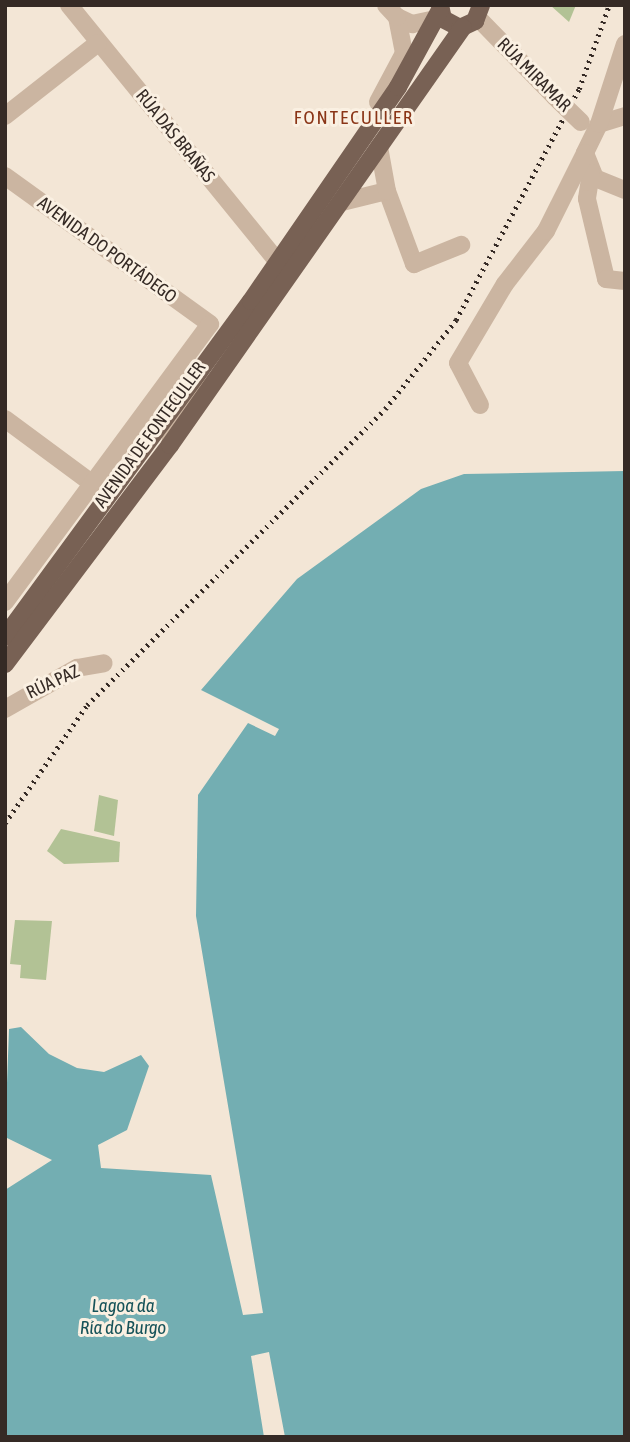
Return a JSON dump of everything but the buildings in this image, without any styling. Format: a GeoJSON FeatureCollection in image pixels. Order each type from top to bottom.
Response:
{"type":"FeatureCollection","features":[{"type":"Feature","properties":{"kind":"main road"},"geometry":{"type":"LineString","coordinates":[[438,11],[448,24],[474,17]]}},
{"type":"Feature","properties":{"kind":"main road","name":"AVENIDA DE FONTECULLER"},"geometry":{"type":"LineString","coordinates":[[5,637],[196,377],[223,332],[279,264],[438,11]]}},
{"type":"Feature","properties":{"kind":"main road","name":"AVENIDA DE FONTECULLER"},"geometry":{"type":"LineString","coordinates":[[5,664],[170,445],[379,147],[474,17]]}},
{"type":"Feature","properties":{"kind":"main road"},"geometry":{"type":"LineString","coordinates":[[19,619],[110,525]]}},
{"type":"Feature","properties":{"kind":"street","name":"RÚA DAS BRAÑAS"},"geometry":{"type":"LineString","coordinates":[[74,8],[98,43],[279,264]]}},
{"type":"Feature","properties":{"kind":"street"},"geometry":{"type":"LineString","coordinates":[[391,11],[412,24],[438,11]]}},
{"type":"Feature","properties":{"kind":"street"},"geometry":{"type":"LineString","coordinates":[[354,148],[402,60],[391,11]]}},
{"type":"Feature","properties":{"kind":"street","name":"RÚA MIRAMAR"},"geometry":{"type":"LineString","coordinates":[[474,17],[555,97],[590,126]]}},
{"type":"Feature","properties":{"kind":"street"},"geometry":{"type":"LineString","coordinates":[[5,116],[98,43]]}},
{"type":"Feature","properties":{"kind":"street"},"geometry":{"type":"LineString","coordinates":[[480,405],[458,363],[505,284],[546,231],[585,152],[590,126],[625,44]]}},
{"type":"Feature","properties":{"kind":"street"},"geometry":{"type":"LineString","coordinates":[[590,126],[625,116]]}},
{"type":"Feature","properties":{"kind":"street"},"geometry":{"type":"LineString","coordinates":[[379,147],[387,191],[414,264],[461,245]]}},
{"type":"Feature","properties":{"kind":"street"},"geometry":{"type":"LineString","coordinates":[[585,152],[590,173],[587,199],[607,279],[625,281]]}},
{"type":"Feature","properties":{"kind":"street"},"geometry":{"type":"LineString","coordinates":[[590,173],[606,186],[625,190]]}},
{"type":"Feature","properties":{"kind":"street","name":"AVENIDA DO PORTÁDEGO"},"geometry":{"type":"LineString","coordinates":[[5,176],[223,332]]}},
{"type":"Feature","properties":{"kind":"street"},"geometry":{"type":"LineString","coordinates":[[342,202],[387,191]]}},
{"type":"Feature","properties":{"kind":"street","name":"AVENIDA DE FONTECULLER"},"geometry":{"type":"LineString","coordinates":[[223,332],[279,264],[324,228]]}},
{"type":"Feature","properties":{"kind":"street"},"geometry":{"type":"LineString","coordinates":[[170,445],[173,425],[223,332]]}},
{"type":"Feature","properties":{"kind":"street"},"geometry":{"type":"LineString","coordinates":[[19,619],[5,602],[90,482],[223,332]]}},
{"type":"Feature","properties":{"kind":"street"},"geometry":{"type":"LineString","coordinates":[[5,419],[90,482]]}},
{"type":"Feature","properties":{"kind":"street","name":"RÚA PAZ"},"geometry":{"type":"LineString","coordinates":[[5,709],[77,668],[104,663]]}},
{"type":"Feature","properties":{"kind":"green space"},"geometry":{"type":"Polygon","coordinates":[[[550,5],[576,5],[569,22],[550,5]]]}},
{"type":"Feature","properties":{"kind":"green space"},"geometry":{"type":"Polygon","coordinates":[[[99,795],[118,800],[114,836],[94,831],[99,795]]]}},
{"type":"Feature","properties":{"kind":"green space"},"geometry":{"type":"Polygon","coordinates":[[[61,829],[120,842],[119,862],[64,864],[47,851],[61,829]]]}},
{"type":"Feature","properties":{"kind":"green space"},"geometry":{"type":"Polygon","coordinates":[[[15,920],[52,921],[46,980],[20,978],[21,965],[10,964],[15,920]]]}},
{"type":"Feature","properties":{"kind":"water","name":"Lagoa da Ría do Burgo"},"geometry":{"type":"Polygon","coordinates":[[[625,471],[625,1437],[285,1437],[269,1352],[251,1356],[264,1437],[5,1437],[5,1190],[52,1160],[5,1137],[9,1029],[21,1027],[49,1054],[77,1068],[104,1072],[141,1055],[149,1066],[127,1130],[98,1145],[101,1168],[211,1175],[243,1315],[263,1313],[196,916],[198,795],[248,723],[275,736],[279,729],[201,690],[297,579],[421,489],[464,474],[625,471]]]}},
{"type":"Feature","properties":{"kind":"railway"},"geometry":{"type":"LineString","coordinates":[[5,823],[87,705],[385,409],[456,320],[579,89],[609,5]]}},
{"type":"Feature","properties":{"kind":"district","name":"FONTECULLER"},"geometry":{"type":"Point","coordinates":[354,118]}}]}
